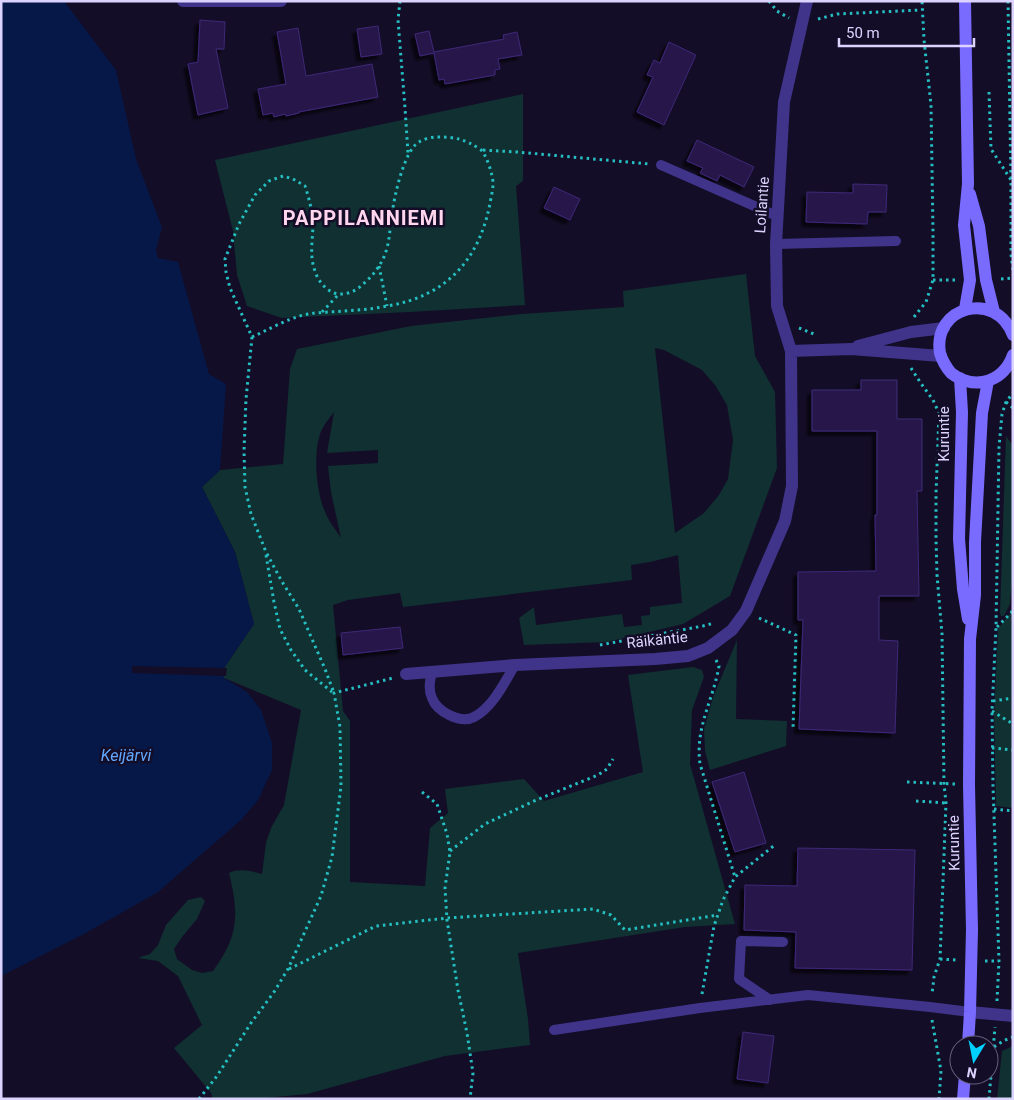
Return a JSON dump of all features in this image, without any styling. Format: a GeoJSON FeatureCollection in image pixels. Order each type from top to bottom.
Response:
{"type":"FeatureCollection","features":[{"type":"Feature","properties":{"kind":"main road"},"geometry":{"type":"LineString","coordinates":[[965,1],[968,184],[964,225],[970,280],[966,309]]}},
{"type":"Feature","properties":{"kind":"main road"},"geometry":{"type":"LineString","coordinates":[[968,184],[979,226],[986,280],[994,312]]}},
{"type":"Feature","properties":{"kind":"main road"},"geometry":{"type":"LineString","coordinates":[[1012,360],[997,377],[978,383],[969,382],[952,373],[945,365],[939,347],[940,337],[949,320],[966,309],[985,308],[994,312],[1002,318],[1013,334]]}},
{"type":"Feature","properties":{"kind":"main road","name":"Kuruntie"},"geometry":{"type":"LineString","coordinates":[[960,378],[962,412],[959,539],[970,639]]}},
{"type":"Feature","properties":{"kind":"main road","name":"Kuruntie"},"geometry":{"type":"LineString","coordinates":[[969,1035],[972,930],[968,785],[970,639],[975,595],[975,542],[982,413],[988,381]]}},
{"type":"Feature","properties":{"kind":"main road"},"geometry":{"type":"LineString","coordinates":[[963,1099],[964,1085]]}},
{"type":"Feature","properties":{"kind":"street"},"geometry":{"type":"LineString","coordinates":[[183,1],[281,1]]}},
{"type":"Feature","properties":{"kind":"street","name":"Loilantie"},"geometry":{"type":"LineString","coordinates":[[791,350],[777,306],[777,216],[784,102],[807,1]]}},
{"type":"Feature","properties":{"kind":"street"},"geometry":{"type":"LineString","coordinates":[[851,349],[880,339],[911,332],[944,328]]}},
{"type":"Feature","properties":{"kind":"street"},"geometry":{"type":"LineString","coordinates":[[791,350],[851,349],[941,356]]}},
{"type":"Feature","properties":{"kind":"street","name":"Räikäntie"},"geometry":{"type":"LineString","coordinates":[[406,674],[514,665],[688,656],[708,648],[732,630],[746,611],[785,522],[792,486],[791,350]]}},
{"type":"Feature","properties":{"kind":"street"},"geometry":{"type":"LineString","coordinates":[[970,1012],[1013,1016]]}},
{"type":"Feature","properties":{"kind":"lane"},"geometry":{"type":"LineString","coordinates":[[661,165],[777,216]]}},
{"type":"Feature","properties":{"kind":"lane"},"geometry":{"type":"LineString","coordinates":[[776,244],[896,241]]}},
{"type":"Feature","properties":{"kind":"lane"},"geometry":{"type":"LineString","coordinates":[[432,671],[429,686],[432,700],[442,711],[456,719],[473,718],[488,707],[514,665]]}},
{"type":"Feature","properties":{"kind":"lane"},"geometry":{"type":"LineString","coordinates":[[770,1000],[739,979],[741,941],[783,942]]}},
{"type":"Feature","properties":{"kind":"lane"},"geometry":{"type":"LineString","coordinates":[[554,1030],[700,1008],[808,995],[970,1012]]}},
{"type":"Feature","properties":{"kind":"path"},"geometry":{"type":"LineString","coordinates":[[199,1099],[217,1076],[288,969],[321,896],[332,857],[341,786],[340,728],[334,692],[299,609],[266,552],[251,514],[245,487],[246,399],[252,337],[230,288],[224,259],[239,224],[255,195],[269,181],[282,176],[294,179],[305,186],[313,222],[311,252],[314,270],[321,284],[332,292],[339,294],[350,293],[372,276],[379,266],[387,248],[392,212],[408,153],[398,20],[400,1]]}},
{"type":"Feature","properties":{"kind":"path"},"geometry":{"type":"LineString","coordinates":[[769,1],[777,11],[788,18],[819,19],[837,14],[921,10]]}},
{"type":"Feature","properties":{"kind":"path"},"geometry":{"type":"LineString","coordinates":[[911,332],[912,320],[926,302],[933,280],[932,106],[921,10],[922,1]]}},
{"type":"Feature","properties":{"kind":"path"},"geometry":{"type":"LineString","coordinates":[[1008,1],[1011,254],[1013,271]]}},
{"type":"Feature","properties":{"kind":"path"},"geometry":{"type":"LineString","coordinates":[[989,92],[991,149],[1011,180]]}},
{"type":"Feature","properties":{"kind":"path"},"geometry":{"type":"LineString","coordinates":[[408,153],[418,142],[432,137],[447,137],[464,140],[483,150],[661,165]]}},
{"type":"Feature","properties":{"kind":"path"},"geometry":{"type":"LineString","coordinates":[[252,337],[306,314],[387,306],[420,296],[444,284],[459,270],[474,250],[485,227],[493,183],[483,150]]}},
{"type":"Feature","properties":{"kind":"path"},"geometry":{"type":"LineString","coordinates":[[379,266],[387,306]]}},
{"type":"Feature","properties":{"kind":"path"},"geometry":{"type":"LineString","coordinates":[[321,312],[339,294]]}},
{"type":"Feature","properties":{"kind":"path"},"geometry":{"type":"LineString","coordinates":[[783,327],[793,325],[818,334]]}},
{"type":"Feature","properties":{"kind":"path"},"geometry":{"type":"LineString","coordinates":[[910,354],[910,366],[933,400],[939,413],[936,548],[942,634],[944,784],[946,803],[940,959],[934,977],[930,1007],[941,1071],[939,1099]]}},
{"type":"Feature","properties":{"kind":"path"},"geometry":{"type":"LineString","coordinates":[[995,1035],[1000,962],[992,711],[996,628],[999,447],[1002,414],[1006,402],[1013,393]]}},
{"type":"Feature","properties":{"kind":"path"},"geometry":{"type":"LineString","coordinates":[[1006,402],[1013,408]]}},
{"type":"Feature","properties":{"kind":"path"},"geometry":{"type":"LineString","coordinates":[[266,552],[280,630],[291,650],[306,670],[334,692]]}},
{"type":"Feature","properties":{"kind":"path"},"geometry":{"type":"LineString","coordinates":[[996,628],[1013,609]]}},
{"type":"Feature","properties":{"kind":"path"},"geometry":{"type":"LineString","coordinates":[[746,611],[796,635],[793,729]]}},
{"type":"Feature","properties":{"kind":"path"},"geometry":{"type":"LineString","coordinates":[[597,645],[721,621]]}},
{"type":"Feature","properties":{"kind":"path"},"geometry":{"type":"LineString","coordinates":[[708,648],[719,666],[699,737],[698,751],[700,764],[735,877]]}},
{"type":"Feature","properties":{"kind":"path"},"geometry":{"type":"LineString","coordinates":[[334,692],[406,674]]}},
{"type":"Feature","properties":{"kind":"path"},"geometry":{"type":"LineString","coordinates":[[993,701],[1013,698]]}},
{"type":"Feature","properties":{"kind":"path"},"geometry":{"type":"LineString","coordinates":[[992,711],[1013,724]]}},
{"type":"Feature","properties":{"kind":"path"},"geometry":{"type":"LineString","coordinates":[[992,748],[1013,750]]}},
{"type":"Feature","properties":{"kind":"path"},"geometry":{"type":"LineString","coordinates":[[450,852],[485,824],[534,801],[598,775],[607,769],[613,759]]}},
{"type":"Feature","properties":{"kind":"path"},"geometry":{"type":"LineString","coordinates":[[907,782],[944,784]]}},
{"type":"Feature","properties":{"kind":"path"},"geometry":{"type":"LineString","coordinates":[[422,792],[437,804],[447,834],[450,852],[445,888],[447,918],[458,990],[474,1073],[470,1099]]}},
{"type":"Feature","properties":{"kind":"path"},"geometry":{"type":"LineString","coordinates":[[916,801],[946,803]]}},
{"type":"Feature","properties":{"kind":"path"},"geometry":{"type":"LineString","coordinates":[[994,809],[1013,811]]}},
{"type":"Feature","properties":{"kind":"path"},"geometry":{"type":"LineString","coordinates":[[700,1008],[714,926],[723,900],[735,877],[776,844]]}},
{"type":"Feature","properties":{"kind":"path"},"geometry":{"type":"LineString","coordinates":[[288,969],[376,926],[447,918],[593,909],[611,915],[624,930],[718,915]]}},
{"type":"Feature","properties":{"kind":"path"},"geometry":{"type":"LineString","coordinates":[[999,1044],[1013,1037]]}},
{"type":"Feature","properties":{"kind":"path"},"geometry":{"type":"LineString","coordinates":[[989,1099],[990,1085]]}},
{"type":"Feature","properties":{"kind":"green space"},"geometry":{"type":"Polygon","coordinates":[[[523,94],[523,181],[516,186],[525,305],[282,318],[247,306],[237,275],[233,231],[215,160],[523,94]]]}},
{"type":"Feature","properties":{"kind":"green space"},"geometry":{"type":"Polygon","coordinates":[[[746,274],[755,356],[775,392],[777,468],[730,596],[683,624],[607,642],[524,645],[519,618],[534,607],[536,625],[622,614],[624,627],[642,625],[641,616],[650,615],[650,607],[682,603],[678,555],[631,565],[632,580],[403,607],[400,593],[348,600],[333,605],[343,711],[350,721],[350,882],[425,886],[430,828],[448,813],[445,789],[524,779],[544,801],[643,772],[628,675],[693,667],[702,670],[704,677],[692,710],[690,764],[735,924],[685,927],[518,953],[530,1045],[445,1056],[307,1094],[253,1099],[213,1099],[211,1093],[174,1048],[202,1025],[178,976],[158,961],[138,958],[150,954],[158,945],[166,925],[188,900],[201,897],[205,901],[197,919],[174,949],[177,959],[192,970],[202,973],[213,971],[222,958],[232,935],[235,913],[229,873],[241,870],[262,874],[266,843],[271,828],[284,805],[301,710],[224,678],[224,668],[254,624],[235,552],[202,487],[220,470],[283,464],[290,369],[297,349],[411,326],[522,314],[624,307],[623,291],[746,274]],[[655,348],[675,533],[704,513],[719,495],[728,479],[733,440],[727,405],[715,385],[702,370],[664,350],[655,348]],[[334,412],[320,434],[316,468],[324,510],[341,538],[331,492],[328,466],[378,463],[378,450],[327,453],[334,412]]]}},
{"type":"Feature","properties":{"kind":"green space"},"geometry":{"type":"Polygon","coordinates":[[[1006,436],[1013,446],[1012,581],[1010,604],[1004,616],[1001,616],[1000,613],[1006,436]]]}},
{"type":"Feature","properties":{"kind":"green space"},"geometry":{"type":"Polygon","coordinates":[[[1013,609],[1013,808],[996,806],[994,716],[998,629],[1013,609]]]}},
{"type":"Feature","properties":{"kind":"green space"},"geometry":{"type":"Polygon","coordinates":[[[737,640],[736,719],[787,721],[786,746],[710,770],[705,751],[704,729],[713,697],[737,640]]]}},
{"type":"Feature","properties":{"kind":"green space"},"geometry":{"type":"Polygon","coordinates":[[[1013,1046],[1013,1099],[997,1099],[1002,1051],[1013,1046]]]}},
{"type":"Feature","properties":{"kind":"water","name":"Keijärvi"},"geometry":{"type":"Polygon","coordinates":[[[1,1],[64,1],[116,70],[136,159],[162,227],[156,250],[158,258],[178,262],[209,374],[226,384],[220,470],[202,487],[235,552],[254,624],[224,668],[224,678],[247,692],[261,710],[272,743],[272,770],[258,800],[242,819],[158,892],[84,934],[1,976],[1,1]]]}},
{"type":"Feature","properties":{"kind":"pier"},"geometry":{"type":"Polygon","coordinates":[[[132,666],[227,668],[226,676],[132,673],[132,666]]]}},
{"type":"Feature","properties":{"kind":"building"},"geometry":{"type":"Polygon","coordinates":[[[200,20],[225,22],[224,49],[216,49],[228,108],[198,115],[188,64],[198,62],[200,20]]]}},
{"type":"Feature","properties":{"kind":"building"},"geometry":{"type":"Polygon","coordinates":[[[378,26],[382,54],[361,57],[357,29],[378,26]]]}},
{"type":"Feature","properties":{"kind":"building"},"geometry":{"type":"Polygon","coordinates":[[[298,28],[306,76],[372,64],[378,97],[286,116],[285,114],[274,117],[273,113],[263,115],[258,89],[286,84],[277,32],[298,28]]]}},
{"type":"Feature","properties":{"kind":"building"},"geometry":{"type":"Polygon","coordinates":[[[429,31],[434,52],[504,39],[503,35],[517,32],[522,55],[498,59],[500,69],[495,70],[495,75],[445,84],[444,79],[439,80],[434,53],[420,56],[415,34],[429,31]]]}},
{"type":"Feature","properties":{"kind":"building"},"geometry":{"type":"Polygon","coordinates":[[[669,42],[696,55],[664,125],[637,112],[653,77],[647,75],[654,60],[660,63],[669,42]]]}},
{"type":"Feature","properties":{"kind":"building"},"geometry":{"type":"Polygon","coordinates":[[[697,140],[754,167],[744,187],[720,175],[717,181],[700,173],[703,168],[687,161],[697,140]]]}},
{"type":"Feature","properties":{"kind":"building"},"geometry":{"type":"Polygon","coordinates":[[[853,184],[887,185],[886,212],[868,212],[867,224],[806,222],[807,192],[853,193],[853,184]]]}},
{"type":"Feature","properties":{"kind":"building"},"geometry":{"type":"Polygon","coordinates":[[[554,187],[580,199],[570,220],[544,208],[554,187]]]}},
{"type":"Feature","properties":{"kind":"building"},"geometry":{"type":"Polygon","coordinates":[[[861,380],[897,380],[897,419],[922,419],[922,491],[917,491],[919,596],[879,596],[879,640],[898,641],[895,733],[799,729],[803,620],[798,620],[798,572],[876,571],[877,431],[812,431],[812,390],[861,390],[861,380]]]}},
{"type":"Feature","properties":{"kind":"building"},"geometry":{"type":"Polygon","coordinates":[[[400,627],[403,648],[343,655],[341,633],[400,627]]]}},
{"type":"Feature","properties":{"kind":"building"},"geometry":{"type":"Polygon","coordinates":[[[744,772],[766,843],[735,852],[712,782],[744,772]]]}},
{"type":"Feature","properties":{"kind":"building"},"geometry":{"type":"Polygon","coordinates":[[[798,848],[915,850],[912,970],[795,968],[796,932],[744,930],[745,885],[797,886],[798,848]]]}},
{"type":"Feature","properties":{"kind":"building"},"geometry":{"type":"Polygon","coordinates":[[[743,1032],[774,1036],[768,1083],[737,1079],[743,1032]]]}},
{"type":"Feature","properties":{"kind":"district","name":"PAPPILANNIEMI"},"geometry":{"type":"Point","coordinates":[364,218]}}]}
